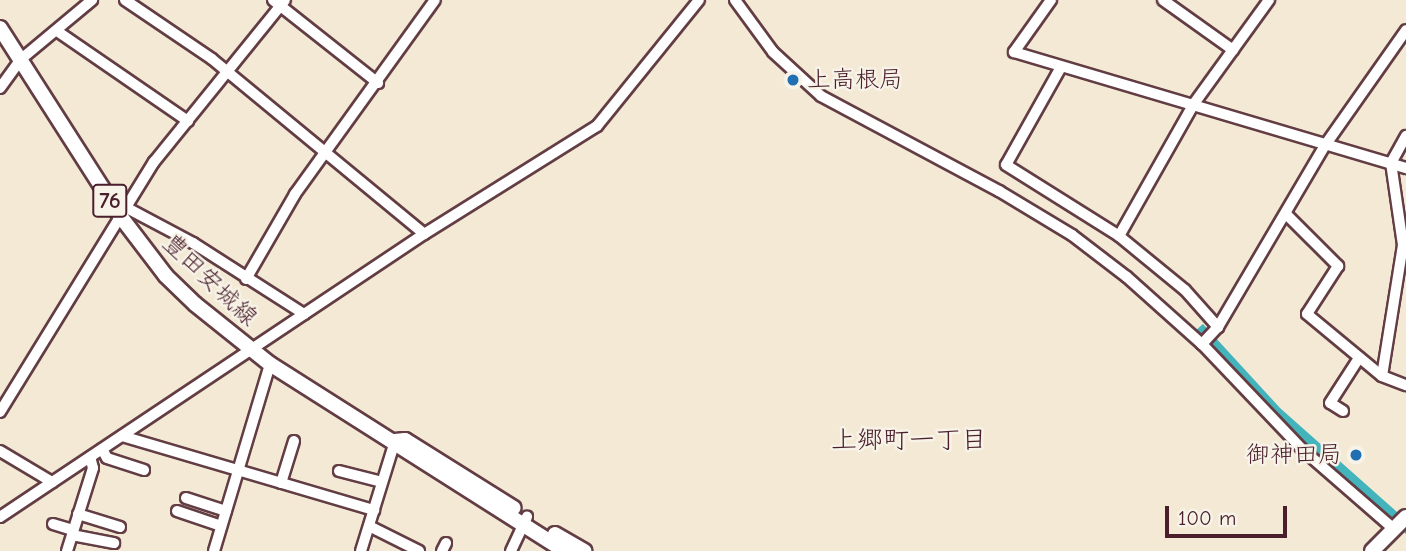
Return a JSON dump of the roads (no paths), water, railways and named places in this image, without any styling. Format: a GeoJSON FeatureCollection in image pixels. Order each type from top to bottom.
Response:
{"type":"FeatureCollection","features":[{"type":"Feature","properties":{"kind":"main road","name":"豊田安城線"},"geometry":{"type":"LineString","coordinates":[[0,28],[166,276],[250,350],[270,364],[395,441],[405,440],[565,551]]}},
{"type":"Feature","properties":{"kind":"main road","name":"豊田安城線"},"geometry":{"type":"LineString","coordinates":[[525,521],[584,551]]}},
{"type":"Feature","properties":{"kind":"main road"},"geometry":{"type":"LineString","coordinates":[[1372,551],[1399,524]]}},
{"type":"Feature","properties":{"kind":"street"},"geometry":{"type":"LineString","coordinates":[[0,89],[20,60],[93,0]]}},
{"type":"Feature","properties":{"kind":"street"},"geometry":{"type":"LineString","coordinates":[[125,0],[228,72],[327,151],[424,234]]}},
{"type":"Feature","properties":{"kind":"street"},"geometry":{"type":"LineString","coordinates":[[246,279],[295,194],[378,83],[435,0]]}},
{"type":"Feature","properties":{"kind":"street"},"geometry":{"type":"LineString","coordinates":[[735,0],[773,52],[821,96],[1072,235],[1159,302],[1204,343],[1303,450],[1399,524]]}},
{"type":"Feature","properties":{"kind":"street"},"geometry":{"type":"LineString","coordinates":[[1051,0],[1014,52],[1406,168]]}},
{"type":"Feature","properties":{"kind":"street"},"geometry":{"type":"LineString","coordinates":[[1163,0],[1233,50]]}},
{"type":"Feature","properties":{"kind":"street"},"geometry":{"type":"LineString","coordinates":[[1119,236],[1193,105],[1269,0]]}},
{"type":"Feature","properties":{"kind":"street"},"geometry":{"type":"LineString","coordinates":[[0,517],[424,234],[606,118],[695,1]]}},
{"type":"Feature","properties":{"kind":"street"},"geometry":{"type":"LineString","coordinates":[[0,412],[154,162],[228,72],[279,2],[378,83]]}},
{"type":"Feature","properties":{"kind":"street"},"geometry":{"type":"LineString","coordinates":[[1204,343],[1215,330],[1326,144],[1406,30]]}},
{"type":"Feature","properties":{"kind":"street"},"geometry":{"type":"LineString","coordinates":[[57,31],[188,121]]}},
{"type":"Feature","properties":{"kind":"street"},"geometry":{"type":"LineString","coordinates":[[1061,67],[1006,165],[1119,236],[1185,290],[1215,330]]}},
{"type":"Feature","properties":{"kind":"street"},"geometry":{"type":"LineString","coordinates":[[1382,376],[1404,246],[1391,163],[1406,136]]}},
{"type":"Feature","properties":{"kind":"street"},"geometry":{"type":"LineString","coordinates":[[124,213],[193,243],[304,314]]}},
{"type":"Feature","properties":{"kind":"street"},"geometry":{"type":"LineString","coordinates":[[1286,214],[1338,266],[1307,314],[1382,376],[1406,385]]}},
{"type":"Feature","properties":{"kind":"street"},"geometry":{"type":"LineString","coordinates":[[1343,411],[1329,403],[1359,358]]}},
{"type":"Feature","properties":{"kind":"street"},"geometry":{"type":"LineString","coordinates":[[214,551],[270,364]]}},
{"type":"Feature","properties":{"kind":"street"},"geometry":{"type":"LineString","coordinates":[[122,436],[374,510]]}},
{"type":"Feature","properties":{"kind":"street"},"geometry":{"type":"LineString","coordinates":[[281,483],[294,441]]}},
{"type":"Feature","properties":{"kind":"street"},"geometry":{"type":"LineString","coordinates":[[361,551],[395,441]]}},
{"type":"Feature","properties":{"kind":"street"},"geometry":{"type":"LineString","coordinates":[[102,449],[107,458],[144,470]]}},
{"type":"Feature","properties":{"kind":"street"},"geometry":{"type":"LineString","coordinates":[[0,450],[52,482]]}},
{"type":"Feature","properties":{"kind":"street"},"geometry":{"type":"LineString","coordinates":[[67,551],[93,468],[90,457]]}},
{"type":"Feature","properties":{"kind":"street"},"geometry":{"type":"LineString","coordinates":[[339,471],[382,482]]}},
{"type":"Feature","properties":{"kind":"street"},"geometry":{"type":"LineString","coordinates":[[187,498],[226,511]]}},
{"type":"Feature","properties":{"kind":"street"},"geometry":{"type":"LineString","coordinates":[[177,511],[221,526]]}},
{"type":"Feature","properties":{"kind":"street"},"geometry":{"type":"LineString","coordinates":[[78,514],[120,527]]}},
{"type":"Feature","properties":{"kind":"street"},"geometry":{"type":"LineString","coordinates":[[512,551],[525,521]]}},
{"type":"Feature","properties":{"kind":"street"},"geometry":{"type":"LineString","coordinates":[[53,524],[73,533],[114,543]]}},
{"type":"Feature","properties":{"kind":"street"},"geometry":{"type":"LineString","coordinates":[[369,526],[419,551]]}},
{"type":"Feature","properties":{"kind":"water"},"geometry":{"type":"Polygon","coordinates":[[[1203,324],[1280,408],[1406,520],[1406,534],[1271,413],[1195,331],[1203,324]]]}},
{"type":"Feature","properties":{"kind":"place","name":"上高根局"},"geometry":{"type":"Point","coordinates":[793,80]}},
{"type":"Feature","properties":{"kind":"place","name":"御神田局"},"geometry":{"type":"Point","coordinates":[1356,455]}},
{"type":"Feature","properties":{"kind":"district","name":"上郷町一丁目"},"geometry":{"type":"Point","coordinates":[909,441]}}]}
